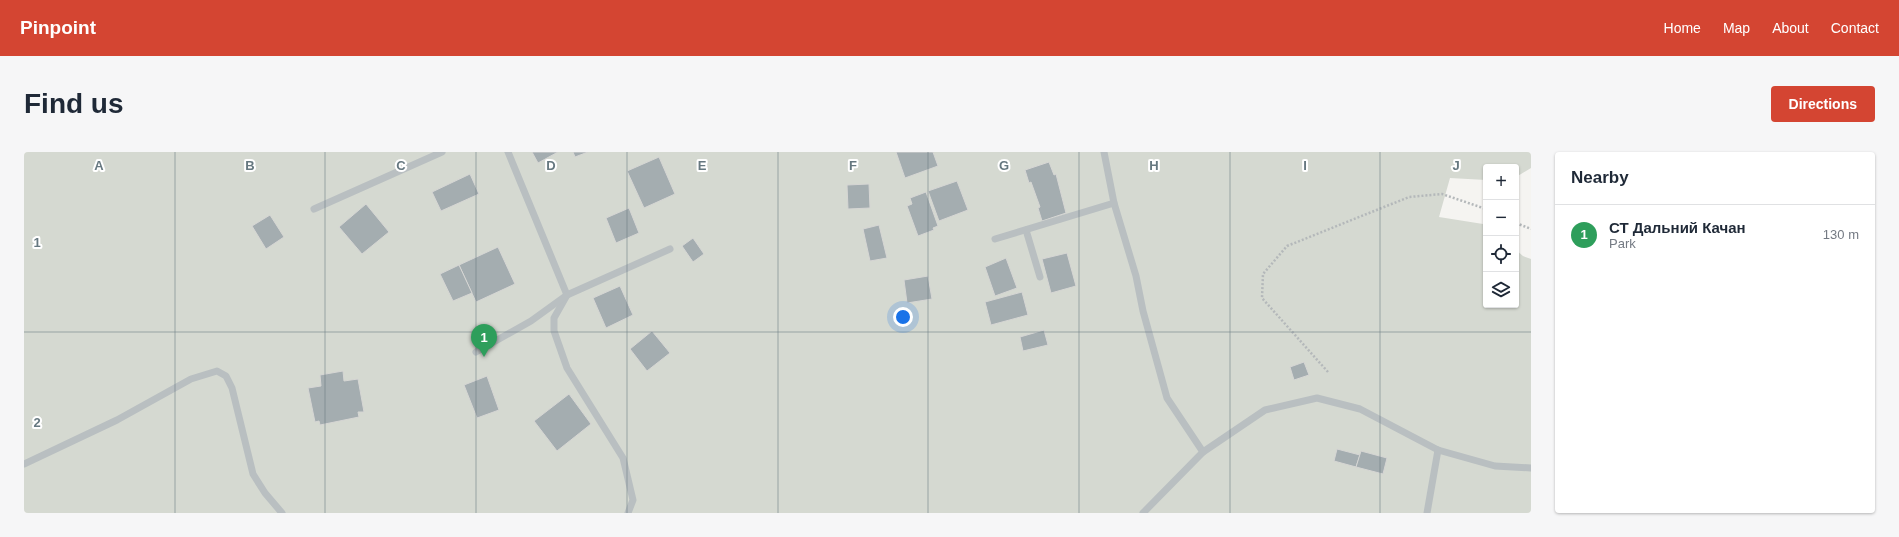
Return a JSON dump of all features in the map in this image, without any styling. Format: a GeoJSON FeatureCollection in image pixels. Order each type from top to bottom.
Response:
{"type":"FeatureCollection","features":[{"type":"Feature","properties":{"kind":"street"},"geometry":{"type":"LineString","coordinates":[[314,209],[442,152]]}},
{"type":"Feature","properties":{"kind":"street"},"geometry":{"type":"LineString","coordinates":[[508,152],[567,295]]}},
{"type":"Feature","properties":{"kind":"street"},"geometry":{"type":"LineString","coordinates":[[1104,152],[1114,202],[1136,276],[1143,311],[1167,398],[1203,452]]}},
{"type":"Feature","properties":{"kind":"street"},"geometry":{"type":"LineString","coordinates":[[995,239],[1114,202]]}},
{"type":"Feature","properties":{"kind":"street"},"geometry":{"type":"LineString","coordinates":[[1026,230],[1040,277]]}},
{"type":"Feature","properties":{"kind":"street"},"geometry":{"type":"LineString","coordinates":[[476,352],[531,321],[567,295],[670,249]]}},
{"type":"Feature","properties":{"kind":"street"},"geometry":{"type":"LineString","coordinates":[[567,295],[554,318],[554,331],[567,368],[623,458],[633,500],[628,513]]}},
{"type":"Feature","properties":{"kind":"street"},"geometry":{"type":"LineString","coordinates":[[24,464],[117,420],[191,379],[217,371],[226,376],[232,388],[253,474],[265,493],[282,513]]}},
{"type":"Feature","properties":{"kind":"street"},"geometry":{"type":"LineString","coordinates":[[1143,513],[1203,452],[1265,410],[1317,398],[1360,409],[1438,450],[1494,466],[1531,468]]}},
{"type":"Feature","properties":{"kind":"street"},"geometry":{"type":"LineString","coordinates":[[1428,513],[1438,450]]}},
{"type":"Feature","properties":{"kind":"path"},"geometry":{"type":"LineString","coordinates":[[1328,372],[1262,298],[1263,274],[1287,246],[1408,197],[1442,194],[1483,208]]}},
{"type":"Feature","properties":{"kind":"path"},"geometry":{"type":"LineString","coordinates":[[1519,225],[1531,229]]}},
{"type":"Feature","properties":{"kind":"shaded area"},"geometry":{"type":"Polygon","coordinates":[[[24,152],[1531,152],[1531,168],[1519,175],[1519,164],[1483,164],[1483,180],[1450,178],[1439,217],[1483,224],[1483,308],[1519,308],[1519,253],[1531,259],[1531,513],[24,513],[24,152]]]}},
{"type":"Feature","properties":{"kind":"building"},"geometry":{"type":"Polygon","coordinates":[[[532,152],[558,152],[538,163],[532,152]]]}},
{"type":"Feature","properties":{"kind":"building"},"geometry":{"type":"Polygon","coordinates":[[[573,152],[588,152],[575,157],[573,152]]]}},
{"type":"Feature","properties":{"kind":"building"},"geometry":{"type":"Polygon","coordinates":[[[896,152],[933,152],[938,166],[905,178],[896,152]]]}},
{"type":"Feature","properties":{"kind":"building"},"geometry":{"type":"Polygon","coordinates":[[[659,157],[675,194],[644,208],[627,171],[659,157]]]}},
{"type":"Feature","properties":{"kind":"building"},"geometry":{"type":"Polygon","coordinates":[[[1049,162],[1054,175],[1056,174],[1066,213],[1042,221],[1038,208],[1040,207],[1025,170],[1049,162]]]}},
{"type":"Feature","properties":{"kind":"building"},"geometry":{"type":"Polygon","coordinates":[[[470,174],[479,194],[441,211],[432,192],[470,174]]]}},
{"type":"Feature","properties":{"kind":"building"},"geometry":{"type":"Polygon","coordinates":[[[957,181],[968,210],[939,221],[928,191],[957,181]]]}},
{"type":"Feature","properties":{"kind":"building"},"geometry":{"type":"Polygon","coordinates":[[[869,184],[870,208],[848,209],[847,185],[869,184]]]}},
{"type":"Feature","properties":{"kind":"building"},"geometry":{"type":"Polygon","coordinates":[[[926,192],[938,226],[933,228],[934,230],[918,236],[907,206],[912,204],[910,198],[926,192]]]}},
{"type":"Feature","properties":{"kind":"building"},"geometry":{"type":"Polygon","coordinates":[[[366,204],[389,232],[362,254],[339,227],[366,204]]]}},
{"type":"Feature","properties":{"kind":"building"},"geometry":{"type":"Polygon","coordinates":[[[629,208],[639,233],[616,243],[606,218],[629,208]]]}},
{"type":"Feature","properties":{"kind":"building"},"geometry":{"type":"Polygon","coordinates":[[[270,215],[284,237],[266,249],[252,226],[270,215]]]}},
{"type":"Feature","properties":{"kind":"building"},"geometry":{"type":"Polygon","coordinates":[[[879,225],[887,258],[870,261],[863,229],[879,225]]]}},
{"type":"Feature","properties":{"kind":"building"},"geometry":{"type":"Polygon","coordinates":[[[693,238],[704,254],[693,262],[682,246],[693,238]]]}},
{"type":"Feature","properties":{"kind":"building"},"geometry":{"type":"Polygon","coordinates":[[[498,247],[515,284],[476,302],[459,265],[498,247]]]}},
{"type":"Feature","properties":{"kind":"building"},"geometry":{"type":"Polygon","coordinates":[[[1067,253],[1076,286],[1051,293],[1042,259],[1067,253]]]}},
{"type":"Feature","properties":{"kind":"building"},"geometry":{"type":"Polygon","coordinates":[[[1006,258],[1017,288],[995,296],[985,267],[1006,258]]]}},
{"type":"Feature","properties":{"kind":"building"},"geometry":{"type":"Polygon","coordinates":[[[459,265],[472,293],[453,301],[440,274],[459,265]]]}},
{"type":"Feature","properties":{"kind":"building"},"geometry":{"type":"Polygon","coordinates":[[[928,276],[932,299],[907,303],[904,280],[928,276]]]}},
{"type":"Feature","properties":{"kind":"building"},"geometry":{"type":"Polygon","coordinates":[[[620,286],[633,315],[606,328],[593,298],[620,286]]]}},
{"type":"Feature","properties":{"kind":"building"},"geometry":{"type":"Polygon","coordinates":[[[1022,292],[1028,315],[991,325],[985,302],[1022,292]]]}},
{"type":"Feature","properties":{"kind":"building"},"geometry":{"type":"Polygon","coordinates":[[[1044,330],[1048,345],[1023,351],[1020,337],[1044,330]]]}},
{"type":"Feature","properties":{"kind":"building"},"geometry":{"type":"Polygon","coordinates":[[[652,331],[670,353],[647,371],[630,349],[652,331]]]}},
{"type":"Feature","properties":{"kind":"building"},"geometry":{"type":"Polygon","coordinates":[[[1304,362],[1309,375],[1294,380],[1290,367],[1304,362]]]}},
{"type":"Feature","properties":{"kind":"building"},"geometry":{"type":"Polygon","coordinates":[[[343,371],[344,381],[358,379],[364,412],[358,412],[359,417],[320,425],[319,421],[315,422],[308,388],[321,386],[320,375],[343,371]]]}},
{"type":"Feature","properties":{"kind":"building"},"geometry":{"type":"Polygon","coordinates":[[[487,376],[499,410],[477,418],[464,385],[487,376]]]}},
{"type":"Feature","properties":{"kind":"building"},"geometry":{"type":"Polygon","coordinates":[[[569,394],[591,424],[557,451],[534,421],[569,394]]]}},
{"type":"Feature","properties":{"kind":"building"},"geometry":{"type":"Polygon","coordinates":[[[1337,449],[1360,455],[1356,467],[1334,461],[1337,449]]]}},
{"type":"Feature","properties":{"kind":"building"},"geometry":{"type":"Polygon","coordinates":[[[1361,451],[1387,458],[1383,474],[1356,467],[1361,451]]]}},
{"type":"Feature","properties":{"kind":"place","name":"СТ Дальний Качан"},"geometry":{"type":"Point","coordinates":[484,357]}}]}
